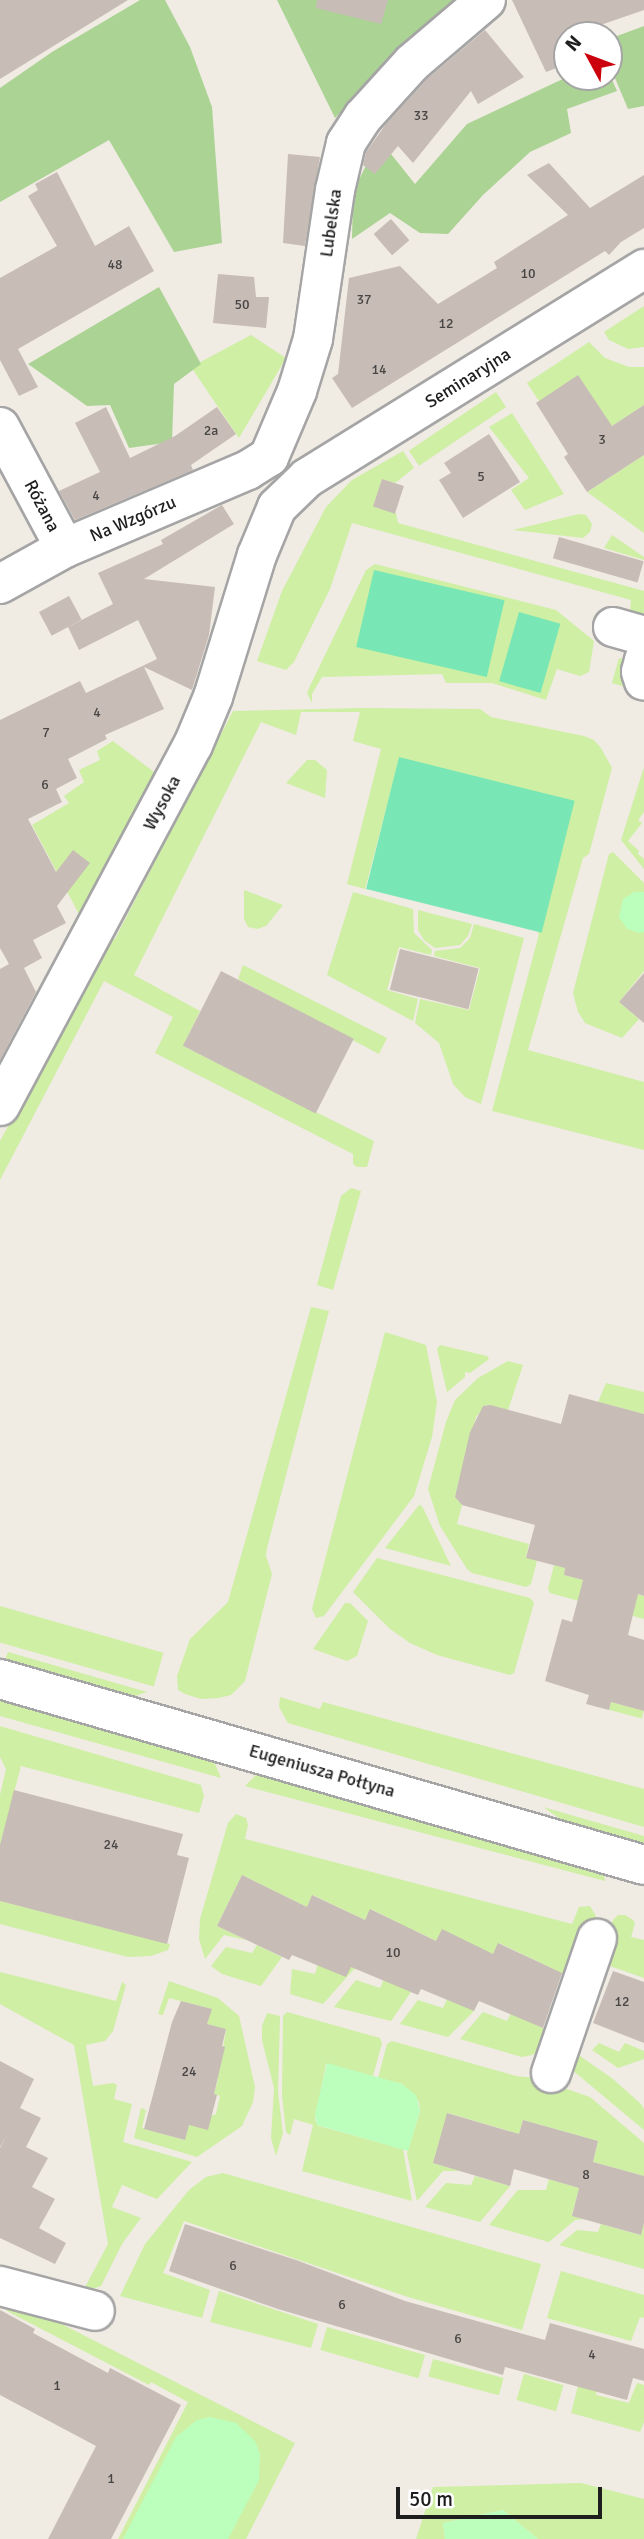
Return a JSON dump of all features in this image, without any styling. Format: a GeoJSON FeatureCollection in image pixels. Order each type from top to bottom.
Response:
{"type":"FeatureCollection","features":[{"type":"Feature","properties":{"kind":"street","name":"Lubelska"},"geometry":{"type":"LineString","coordinates":[[269,457],[297,391],[313,339],[337,181],[346,143],[363,117],[396,80],[428,48],[486,0]]}},
{"type":"Feature","properties":{"kind":"street","name":"Seminaryjna"},"geometry":{"type":"LineString","coordinates":[[293,489],[644,269]]}},
{"type":"Feature","properties":{"kind":"street","name":"Różana"},"geometry":{"type":"LineString","coordinates":[[0,427],[65,548]]}},
{"type":"Feature","properties":{"kind":"street"},"geometry":{"type":"LineString","coordinates":[[269,457],[293,489]]}},
{"type":"Feature","properties":{"kind":"street","name":"Na Wzgórzu"},"geometry":{"type":"LineString","coordinates":[[0,584],[65,548],[248,470],[269,457]]}},
{"type":"Feature","properties":{"kind":"street","name":"Wysoka"},"geometry":{"type":"LineString","coordinates":[[2,1096],[193,745],[213,697],[268,527],[277,507],[293,489]]}},
{"type":"Feature","properties":{"kind":"street"},"geometry":{"type":"LineString","coordinates":[[644,660],[641,672],[644,681]]}},
{"type":"Feature","properties":{"kind":"street","name":"Eugeniusza Połtyna"},"geometry":{"type":"LineString","coordinates":[[0,1679],[644,1865]]}},
{"type":"Feature","properties":{"kind":"street"},"geometry":{"type":"LineString","coordinates":[[551,2073],[597,1939]]}},
{"type":"Feature","properties":{"kind":"street"},"geometry":{"type":"LineString","coordinates":[[0,2286],[95,2311]]}},
{"type":"Feature","properties":{"kind":"green space"},"geometry":{"type":"Polygon","coordinates":[[[140,0],[165,0],[190,47],[212,107],[222,243],[174,252],[109,140],[0,202],[0,88],[52,52],[140,0]]]}},
{"type":"Feature","properties":{"kind":"green space"},"geometry":{"type":"Polygon","coordinates":[[[277,0],[458,0],[415,37],[335,118],[277,0]]]}},
{"type":"Feature","properties":{"kind":"green space"},"geometry":{"type":"Polygon","coordinates":[[[644,26],[644,106],[628,109],[620,91],[623,91],[623,34],[644,26]]]}},
{"type":"Feature","properties":{"kind":"green space"},"geometry":{"type":"Polygon","coordinates":[[[553,84],[553,91],[617,91],[567,109],[571,133],[530,152],[483,195],[448,234],[420,233],[390,213],[352,239],[353,192],[379,139],[415,184],[467,124],[553,84]]]}},
{"type":"Feature","properties":{"kind":"green space"},"geometry":{"type":"Polygon","coordinates":[[[159,287],[201,364],[174,384],[172,442],[129,448],[110,405],[87,406],[28,364],[159,287]]]}},
{"type":"Feature","properties":{"kind":"green space"},"geometry":{"type":"Polygon","coordinates":[[[644,306],[644,347],[628,349],[609,340],[604,332],[644,306]]]}},
{"type":"Feature","properties":{"kind":"green space"},"geometry":{"type":"Polygon","coordinates":[[[251,335],[286,358],[239,438],[191,367],[251,335]]]}},
{"type":"Feature","properties":{"kind":"green space"},"geometry":{"type":"Polygon","coordinates":[[[589,342],[605,358],[629,367],[644,367],[644,405],[612,426],[539,401],[527,383],[589,342]]]}},
{"type":"Feature","properties":{"kind":"green space"},"geometry":{"type":"Polygon","coordinates":[[[496,392],[506,407],[419,466],[409,451],[496,392]]]}},
{"type":"Feature","properties":{"kind":"green space"},"geometry":{"type":"Polygon","coordinates":[[[512,413],[564,494],[525,510],[511,490],[529,478],[489,427],[512,413]]]}},
{"type":"Feature","properties":{"kind":"green space"},"geometry":{"type":"Polygon","coordinates":[[[403,451],[414,468],[395,483],[382,479],[375,507],[396,513],[398,523],[644,591],[644,621],[630,612],[631,600],[352,523],[330,589],[294,662],[286,670],[257,661],[282,591],[326,507],[352,480],[403,451]]]}},
{"type":"Feature","properties":{"kind":"green space"},"geometry":{"type":"Polygon","coordinates":[[[644,455],[644,533],[587,492],[644,455]]]}},
{"type":"Feature","properties":{"kind":"green space"},"geometry":{"type":"Polygon","coordinates":[[[579,514],[586,515],[592,524],[590,532],[583,538],[513,530],[579,514]]]}},
{"type":"Feature","properties":{"kind":"green space"},"geometry":{"type":"Polygon","coordinates":[[[612,535],[644,557],[644,560],[604,548],[612,535]]]}},
{"type":"Feature","properties":{"kind":"green space"},"geometry":{"type":"Polygon","coordinates":[[[375,564],[556,610],[594,641],[589,672],[580,676],[557,669],[546,700],[492,683],[446,683],[442,674],[322,677],[312,694],[312,703],[307,693],[310,686],[366,570],[375,564]]]}},
{"type":"Feature","properties":{"kind":"green space"},"geometry":{"type":"Polygon","coordinates":[[[374,570],[505,600],[487,677],[356,647],[374,570]]]}},
{"type":"Feature","properties":{"kind":"green space"},"geometry":{"type":"Polygon","coordinates":[[[519,612],[560,624],[540,693],[499,681],[519,612]]]}},
{"type":"Feature","properties":{"kind":"green space"},"geometry":{"type":"Polygon","coordinates":[[[619,658],[637,663],[630,688],[612,683],[619,658]]]}},
{"type":"Feature","properties":{"kind":"green space"},"geometry":{"type":"Polygon","coordinates":[[[480,709],[491,717],[584,736],[594,740],[601,748],[612,768],[589,854],[583,858],[528,1050],[644,1082],[644,1150],[492,1111],[539,934],[400,757],[365,889],[347,884],[381,749],[353,741],[360,712],[301,712],[296,735],[261,722],[134,975],[200,1011],[183,1046],[374,1141],[367,1167],[353,1164],[353,1154],[155,1053],[173,1017],[104,981],[0,1180],[0,1141],[111,939],[115,939],[233,711],[480,709]]]}},
{"type":"Feature","properties":{"kind":"green space"},"geometry":{"type":"Polygon","coordinates":[[[113,741],[158,775],[81,918],[32,825],[69,803],[64,796],[84,782],[79,770],[100,760],[97,751],[113,741]]]}},
{"type":"Feature","properties":{"kind":"green space"},"geometry":{"type":"Polygon","coordinates":[[[399,757],[575,801],[542,933],[366,889],[399,757]]]}},
{"type":"Feature","properties":{"kind":"green space"},"geometry":{"type":"Polygon","coordinates":[[[307,760],[315,760],[327,770],[325,798],[286,783],[307,760]]]}},
{"type":"Feature","properties":{"kind":"green space"},"geometry":{"type":"Polygon","coordinates":[[[644,767],[644,812],[638,820],[642,823],[628,841],[644,859],[644,869],[621,840],[644,767]]]}},
{"type":"Feature","properties":{"kind":"green space"},"geometry":{"type":"Polygon","coordinates":[[[613,852],[644,883],[644,971],[619,1002],[639,1019],[622,1038],[585,1023],[578,1012],[573,993],[609,854],[613,852]]]}},
{"type":"Feature","properties":{"kind":"green space"},"geometry":{"type":"Polygon","coordinates":[[[244,890],[283,905],[266,926],[257,929],[248,927],[244,919],[244,890]]]}},
{"type":"Feature","properties":{"kind":"green space"},"geometry":{"type":"Polygon","coordinates":[[[353,892],[413,909],[414,933],[432,950],[431,955],[399,947],[387,990],[418,999],[413,1021],[327,975],[353,892]]]}},
{"type":"Feature","properties":{"kind":"green space"},"geometry":{"type":"Polygon","coordinates":[[[634,892],[644,892],[644,932],[640,933],[627,929],[619,917],[623,899],[634,892]]]}},
{"type":"Feature","properties":{"kind":"green space"},"geometry":{"type":"Polygon","coordinates":[[[418,910],[472,924],[468,936],[460,945],[435,948],[424,940],[418,930],[418,910]]]}},
{"type":"Feature","properties":{"kind":"green space"},"geometry":{"type":"Polygon","coordinates":[[[474,924],[524,938],[481,1104],[465,1097],[453,1084],[439,1043],[415,1023],[420,999],[469,1010],[480,968],[434,956],[435,951],[460,948],[470,938],[474,924]]]}},
{"type":"Feature","properties":{"kind":"green space"},"geometry":{"type":"Polygon","coordinates":[[[243,965],[387,1038],[379,1054],[238,979],[243,965]]]}},
{"type":"Feature","properties":{"kind":"green space"},"geometry":{"type":"Polygon","coordinates":[[[351,1188],[361,1191],[333,1290],[317,1285],[341,1196],[351,1188]]]}},
{"type":"Feature","properties":{"kind":"green space"},"geometry":{"type":"Polygon","coordinates":[[[311,1307],[329,1311],[267,1548],[266,1556],[272,1574],[245,1681],[231,1695],[201,1699],[178,1690],[177,1676],[190,1639],[228,1602],[311,1307]]]}},
{"type":"Feature","properties":{"kind":"green space"},"geometry":{"type":"Polygon","coordinates":[[[385,1332],[426,1345],[437,1402],[432,1437],[414,1496],[324,1616],[316,1618],[312,1609],[385,1332]]]}},
{"type":"Feature","properties":{"kind":"green space"},"geometry":{"type":"Polygon","coordinates":[[[440,1345],[487,1356],[489,1359],[470,1373],[465,1372],[465,1377],[447,1392],[437,1349],[440,1345]]]}},
{"type":"Feature","properties":{"kind":"green space"},"geometry":{"type":"Polygon","coordinates":[[[508,1361],[523,1365],[508,1410],[486,1405],[476,1417],[455,1497],[462,1505],[457,1524],[529,1544],[526,1557],[537,1561],[531,1584],[526,1587],[472,1573],[467,1569],[440,1526],[428,1489],[446,1422],[455,1400],[478,1378],[508,1361]]]}},
{"type":"Feature","properties":{"kind":"green space"},"geometry":{"type":"Polygon","coordinates":[[[606,1383],[644,1392],[644,1414],[598,1402],[606,1383]]]}},
{"type":"Feature","properties":{"kind":"green space"},"geometry":{"type":"Polygon","coordinates":[[[419,1505],[422,1506],[451,1566],[385,1548],[419,1505]]]}},
{"type":"Feature","properties":{"kind":"green space"},"geometry":{"type":"Polygon","coordinates":[[[377,1558],[530,1598],[534,1603],[514,1673],[510,1675],[437,1655],[410,1643],[390,1629],[353,1592],[377,1558]]]}},
{"type":"Feature","properties":{"kind":"green space"},"geometry":{"type":"Polygon","coordinates":[[[554,1565],[565,1568],[564,1575],[644,1596],[644,1619],[550,1593],[548,1589],[554,1565]]]}},
{"type":"Feature","properties":{"kind":"green space"},"geometry":{"type":"Polygon","coordinates":[[[345,1603],[350,1603],[368,1621],[357,1656],[347,1661],[313,1649],[345,1603]]]}},
{"type":"Feature","properties":{"kind":"green space"},"geometry":{"type":"Polygon","coordinates":[[[0,1606],[163,1653],[154,1687],[0,1642],[0,1606]]]}},
{"type":"Feature","properties":{"kind":"green space"},"geometry":{"type":"Polygon","coordinates":[[[8,1652],[147,1692],[129,1698],[4,1663],[8,1652]]]}},
{"type":"Feature","properties":{"kind":"green space"},"geometry":{"type":"Polygon","coordinates":[[[0,1694],[213,1759],[221,1778],[0,1716],[0,1694]]]}},
{"type":"Feature","properties":{"kind":"green space"},"geometry":{"type":"Polygon","coordinates":[[[280,1697],[320,1709],[323,1702],[644,1789],[644,1827],[288,1723],[279,1707],[280,1697]]]}},
{"type":"Feature","properties":{"kind":"green space"},"geometry":{"type":"Polygon","coordinates":[[[611,1702],[644,1711],[642,1719],[609,1710],[611,1702]]]}},
{"type":"Feature","properties":{"kind":"green space"},"geometry":{"type":"Polygon","coordinates":[[[0,1726],[201,1785],[204,1796],[199,1813],[21,1766],[0,1846],[0,1795],[6,1769],[0,1757],[0,1726]]]}},
{"type":"Feature","properties":{"kind":"green space"},"geometry":{"type":"Polygon","coordinates":[[[259,1772],[604,1873],[605,1881],[245,1786],[259,1772]]]}},
{"type":"Feature","properties":{"kind":"green space"},"geometry":{"type":"Polygon","coordinates":[[[543,1807],[644,1836],[644,1849],[575,1829],[543,1807]]]}},
{"type":"Feature","properties":{"kind":"green space"},"geometry":{"type":"Polygon","coordinates":[[[236,1814],[246,1818],[248,1825],[245,1839],[572,1924],[579,1907],[590,1906],[596,1916],[591,1932],[545,2047],[532,2055],[522,2057],[460,2039],[483,2012],[507,2021],[513,2009],[517,2015],[545,2029],[570,1977],[499,1943],[493,1954],[436,1941],[414,1930],[411,1933],[399,1923],[371,1909],[365,1920],[313,1895],[307,1907],[242,1875],[217,1926],[246,1940],[224,1935],[205,1959],[199,1939],[200,1919],[228,1823],[236,1814]]]}},
{"type":"Feature","properties":{"kind":"green space"},"geometry":{"type":"Polygon","coordinates":[[[0,1901],[170,1944],[168,1950],[151,1956],[128,1957],[0,1924],[0,1901]]]}},
{"type":"Feature","properties":{"kind":"green space"},"geometry":{"type":"Polygon","coordinates":[[[618,1915],[625,1915],[635,1923],[631,1937],[644,1940],[644,1978],[610,1966],[583,2042],[574,2037],[613,1920],[618,1915]]]}},
{"type":"Feature","properties":{"kind":"green space"},"geometry":{"type":"Polygon","coordinates":[[[257,1945],[282,1957],[261,1986],[222,1974],[211,1966],[226,1947],[252,1953],[257,1945]]]}},
{"type":"Feature","properties":{"kind":"green space"},"geometry":{"type":"Polygon","coordinates":[[[319,1961],[353,1963],[373,1973],[354,1969],[323,2004],[290,1994],[292,1969],[315,1974],[319,1961]]]}},
{"type":"Feature","properties":{"kind":"green space"},"geometry":{"type":"Polygon","coordinates":[[[0,1972],[116,2001],[122,1982],[126,1985],[113,2031],[105,2041],[86,2045],[93,2086],[113,2083],[117,2085],[114,2099],[132,2104],[123,2142],[192,2162],[157,2199],[122,2185],[112,2207],[141,2218],[122,2244],[101,2286],[82,2293],[108,2244],[74,2045],[0,2004],[0,1972]]]}},
{"type":"Feature","properties":{"kind":"green space"},"geometry":{"type":"Polygon","coordinates":[[[385,1977],[411,1992],[391,2021],[334,2007],[356,1980],[380,1988],[385,1977]]]}},
{"type":"Feature","properties":{"kind":"green space"},"geometry":{"type":"Polygon","coordinates":[[[169,1981],[218,1998],[239,2016],[255,2087],[253,2102],[242,2126],[197,2157],[134,2138],[141,2108],[146,2110],[142,2128],[184,2140],[189,2125],[216,2114],[220,2096],[214,2094],[218,2079],[210,2077],[220,2065],[226,2030],[207,2024],[211,2009],[169,1998],[163,2015],[158,2014],[169,1981]]]}},
{"type":"Feature","properties":{"kind":"green space"},"geometry":{"type":"Polygon","coordinates":[[[449,1995],[474,2011],[448,2037],[400,2024],[418,2000],[443,2008],[449,1995]]]}},
{"type":"Feature","properties":{"kind":"green space"},"geometry":{"type":"Polygon","coordinates":[[[287,2012],[380,2038],[382,2043],[373,2076],[326,2064],[315,2120],[319,2126],[403,2149],[412,2201],[302,2171],[313,2125],[294,2119],[290,2135],[286,2132],[282,2095],[283,2016],[287,2012]]]}},
{"type":"Feature","properties":{"kind":"green space"},"geometry":{"type":"Polygon","coordinates":[[[267,2013],[280,2016],[278,2092],[283,2133],[276,2156],[271,2138],[274,2088],[262,2040],[262,2026],[267,2013]]]}},
{"type":"Feature","properties":{"kind":"green space"},"geometry":{"type":"Polygon","coordinates":[[[392,2041],[516,2076],[535,2078],[590,2097],[644,2143],[644,2176],[593,2162],[598,2141],[523,2120],[519,2134],[448,2113],[433,2163],[461,2171],[443,2171],[417,2201],[407,2153],[420,2111],[419,2102],[402,2084],[378,2078],[387,2044],[392,2041]]]}},
{"type":"Feature","properties":{"kind":"green space"},"geometry":{"type":"Polygon","coordinates":[[[599,2043],[619,2052],[625,2043],[644,2051],[644,2059],[618,2068],[592,2050],[599,2043]]]}},
{"type":"Feature","properties":{"kind":"green space"},"geometry":{"type":"Polygon","coordinates":[[[570,2049],[613,2079],[641,2104],[644,2109],[644,2130],[571,2069],[570,2049]]]}},
{"type":"Feature","properties":{"kind":"green space"},"geometry":{"type":"Polygon","coordinates":[[[327,2063],[402,2084],[416,2095],[420,2111],[408,2151],[317,2125],[315,2114],[327,2063]]]}},
{"type":"Feature","properties":{"kind":"green space"},"geometry":{"type":"Polygon","coordinates":[[[223,2173],[541,2264],[522,2330],[408,2297],[184,2221],[163,2273],[210,2290],[202,2318],[120,2296],[145,2244],[189,2190],[206,2177],[223,2173]]]}},
{"type":"Feature","properties":{"kind":"green space"},"geometry":{"type":"Polygon","coordinates":[[[475,2176],[510,2186],[480,2222],[425,2207],[446,2183],[471,2185],[475,2176]]]}},
{"type":"Feature","properties":{"kind":"green space"},"geometry":{"type":"Polygon","coordinates":[[[549,2179],[579,2188],[572,2215],[584,2219],[575,2220],[549,2242],[489,2225],[518,2190],[546,2190],[549,2179]]]}},
{"type":"Feature","properties":{"kind":"green space"},"geometry":{"type":"Polygon","coordinates":[[[644,2223],[644,2269],[559,2245],[577,2230],[598,2232],[601,2224],[640,2235],[644,2223]]]}},
{"type":"Feature","properties":{"kind":"green space"},"geometry":{"type":"Polygon","coordinates":[[[561,2271],[644,2295],[644,2318],[640,2317],[631,2341],[547,2318],[561,2271]]]}},
{"type":"Feature","properties":{"kind":"green space"},"geometry":{"type":"Polygon","coordinates":[[[219,2291],[318,2324],[311,2348],[210,2322],[219,2291]]]}},
{"type":"Feature","properties":{"kind":"green space"},"geometry":{"type":"Polygon","coordinates":[[[8,2303],[36,2311],[295,2443],[246,2539],[118,2539],[188,2402],[151,2382],[149,2385],[7,2311],[8,2303]]]}},
{"type":"Feature","properties":{"kind":"green space"},"geometry":{"type":"Polygon","coordinates":[[[327,2327],[425,2355],[418,2378],[320,2350],[327,2327]]]}},
{"type":"Feature","properties":{"kind":"green space"},"geometry":{"type":"Polygon","coordinates":[[[433,2359],[504,2378],[499,2395],[428,2376],[433,2359]]]}},
{"type":"Feature","properties":{"kind":"green space"},"geometry":{"type":"Polygon","coordinates":[[[524,2374],[563,2385],[556,2411],[517,2400],[524,2374]]]}},
{"type":"Feature","properties":{"kind":"green space"},"geometry":{"type":"Polygon","coordinates":[[[579,2382],[597,2387],[596,2395],[629,2403],[637,2383],[644,2385],[644,2422],[640,2432],[571,2413],[579,2382]]]}},
{"type":"Feature","properties":{"kind":"green space"},"geometry":{"type":"Polygon","coordinates":[[[210,2417],[236,2423],[255,2441],[260,2454],[259,2480],[228,2539],[123,2539],[176,2437],[197,2420],[210,2417]]]}},
{"type":"Feature","properties":{"kind":"green space"},"geometry":{"type":"Polygon","coordinates":[[[581,2483],[644,2499],[644,2539],[538,2539],[503,2510],[443,2523],[445,2539],[416,2539],[433,2487],[581,2483]]]}},
{"type":"Feature","properties":{"kind":"green space"},"geometry":{"type":"Polygon","coordinates":[[[503,2510],[538,2539],[445,2539],[443,2523],[503,2510]]]}},
{"type":"Feature","properties":{"kind":"building"},"geometry":{"type":"Polygon","coordinates":[[[0,0],[128,0],[0,79],[0,0]]]}},
{"type":"Feature","properties":{"kind":"building"},"geometry":{"type":"Polygon","coordinates":[[[317,0],[388,0],[381,24],[316,8],[317,0]]]}},
{"type":"Feature","properties":{"kind":"building"},"geometry":{"type":"Polygon","coordinates":[[[512,0],[644,0],[644,10],[612,21],[553,21],[553,69],[546,72],[512,0]]]}},
{"type":"Feature","properties":{"kind":"building"},"geometry":{"type":"Polygon","coordinates":[[[485,30],[524,77],[478,104],[471,91],[413,163],[398,146],[375,174],[363,165],[366,152],[386,124],[427,79],[485,30]]]}},
{"type":"Feature","properties":{"kind":"building"},"geometry":{"type":"Polygon","coordinates":[[[288,154],[320,157],[305,246],[283,243],[288,154]]]}},
{"type":"Feature","properties":{"kind":"building"},"geometry":{"type":"Polygon","coordinates":[[[549,163],[590,208],[644,175],[644,228],[621,242],[609,255],[605,251],[352,408],[332,378],[338,374],[349,278],[400,266],[438,304],[497,268],[494,262],[568,215],[527,175],[549,163]]]}},
{"type":"Feature","properties":{"kind":"building"},"geometry":{"type":"Polygon","coordinates":[[[57,172],[95,246],[129,226],[154,271],[18,349],[38,387],[19,396],[0,360],[0,278],[57,246],[28,196],[38,190],[35,184],[57,172]]]}},
{"type":"Feature","properties":{"kind":"building"},"geometry":{"type":"Polygon","coordinates":[[[391,219],[409,240],[392,255],[374,234],[391,219]]]}},
{"type":"Feature","properties":{"kind":"building"},"geometry":{"type":"Polygon","coordinates":[[[218,274],[254,277],[256,297],[269,297],[266,328],[213,323],[218,274]]]}},
{"type":"Feature","properties":{"kind":"building"},"geometry":{"type":"Polygon","coordinates":[[[578,375],[612,426],[644,405],[644,455],[587,492],[564,457],[568,454],[536,403],[578,375]]]}},
{"type":"Feature","properties":{"kind":"building"},"geometry":{"type":"Polygon","coordinates":[[[106,407],[130,458],[175,436],[217,407],[236,434],[191,465],[193,470],[75,520],[59,491],[100,472],[75,423],[106,407]]]}},
{"type":"Feature","properties":{"kind":"building"},"geometry":{"type":"Polygon","coordinates":[[[489,434],[520,482],[463,518],[439,480],[451,473],[444,463],[489,434]]]}},
{"type":"Feature","properties":{"kind":"building"},"geometry":{"type":"Polygon","coordinates":[[[382,479],[404,486],[395,514],[373,507],[382,479]]]}},
{"type":"Feature","properties":{"kind":"building"},"geometry":{"type":"Polygon","coordinates":[[[222,505],[234,524],[144,579],[215,587],[209,635],[192,690],[144,667],[164,709],[105,735],[107,739],[68,759],[77,778],[56,789],[62,802],[28,819],[56,872],[73,850],[90,863],[57,906],[66,923],[33,940],[42,958],[24,968],[36,992],[0,1060],[0,969],[9,964],[0,948],[0,720],[80,681],[86,693],[157,659],[138,620],[79,650],[68,627],[113,604],[98,573],[163,544],[161,540],[222,505]]]}},
{"type":"Feature","properties":{"kind":"building"},"geometry":{"type":"Polygon","coordinates":[[[559,537],[644,561],[638,582],[553,558],[559,537]]]}},
{"type":"Feature","properties":{"kind":"building"},"geometry":{"type":"Polygon","coordinates":[[[69,596],[82,620],[52,636],[39,612],[69,596]]]}},
{"type":"Feature","properties":{"kind":"building"},"geometry":{"type":"Polygon","coordinates":[[[400,949],[479,969],[468,1009],[390,990],[400,949]]]}},
{"type":"Feature","properties":{"kind":"building"},"geometry":{"type":"Polygon","coordinates":[[[221,971],[354,1039],[316,1113],[183,1046],[221,971]]]}},
{"type":"Feature","properties":{"kind":"building"},"geometry":{"type":"Polygon","coordinates":[[[644,973],[644,1023],[619,1002],[644,973]]]}},
{"type":"Feature","properties":{"kind":"building"},"geometry":{"type":"Polygon","coordinates":[[[569,1394],[644,1414],[644,1596],[638,1594],[628,1635],[644,1640],[644,1711],[611,1702],[609,1710],[586,1704],[589,1695],[545,1681],[562,1619],[572,1622],[583,1580],[564,1575],[565,1568],[526,1558],[535,1525],[462,1505],[455,1497],[470,1432],[483,1406],[490,1405],[561,1424],[569,1394]]]}},
{"type":"Feature","properties":{"kind":"building"},"geometry":{"type":"Polygon","coordinates":[[[14,1790],[183,1834],[177,1855],[189,1858],[167,1944],[0,1901],[0,1845],[14,1790]]]}},
{"type":"Feature","properties":{"kind":"building"},"geometry":{"type":"Polygon","coordinates":[[[242,1875],[307,1907],[312,1895],[365,1920],[370,1909],[436,1941],[442,1929],[493,1954],[498,1943],[562,1973],[543,2028],[479,2001],[474,2011],[421,1989],[418,1995],[351,1967],[346,1977],[292,1955],[289,1960],[217,1926],[242,1875]]]}},
{"type":"Feature","properties":{"kind":"building"},"geometry":{"type":"Polygon","coordinates":[[[613,1971],[644,1982],[644,2043],[593,2023],[613,1971]]]}},
{"type":"Feature","properties":{"kind":"building"},"geometry":{"type":"Polygon","coordinates":[[[181,2001],[212,2009],[207,2024],[226,2029],[222,2046],[225,2047],[214,2094],[217,2095],[208,2130],[189,2125],[185,2140],[144,2129],[172,2022],[181,2001]]]}},
{"type":"Feature","properties":{"kind":"building"},"geometry":{"type":"Polygon","coordinates":[[[0,2061],[34,2079],[20,2108],[41,2118],[26,2147],[48,2158],[32,2187],[55,2199],[39,2228],[66,2243],[55,2264],[0,2238],[0,2148],[8,2133],[0,2147],[0,2061]]]}},
{"type":"Feature","properties":{"kind":"building"},"geometry":{"type":"Polygon","coordinates":[[[447,2113],[519,2134],[523,2120],[598,2141],[593,2162],[644,2176],[644,2223],[641,2235],[572,2216],[579,2188],[514,2169],[510,2186],[433,2163],[447,2113]]]}},
{"type":"Feature","properties":{"kind":"building"},"geometry":{"type":"Polygon","coordinates":[[[185,2224],[296,2260],[405,2301],[545,2340],[550,2323],[644,2349],[644,2381],[633,2378],[627,2400],[505,2367],[503,2375],[278,2309],[169,2271],[185,2224]]]}},
{"type":"Feature","properties":{"kind":"building"},"geometry":{"type":"Polygon","coordinates":[[[0,2310],[35,2329],[33,2333],[108,2373],[110,2368],[181,2405],[111,2539],[48,2539],[96,2446],[0,2395],[0,2310]]]}}]}
